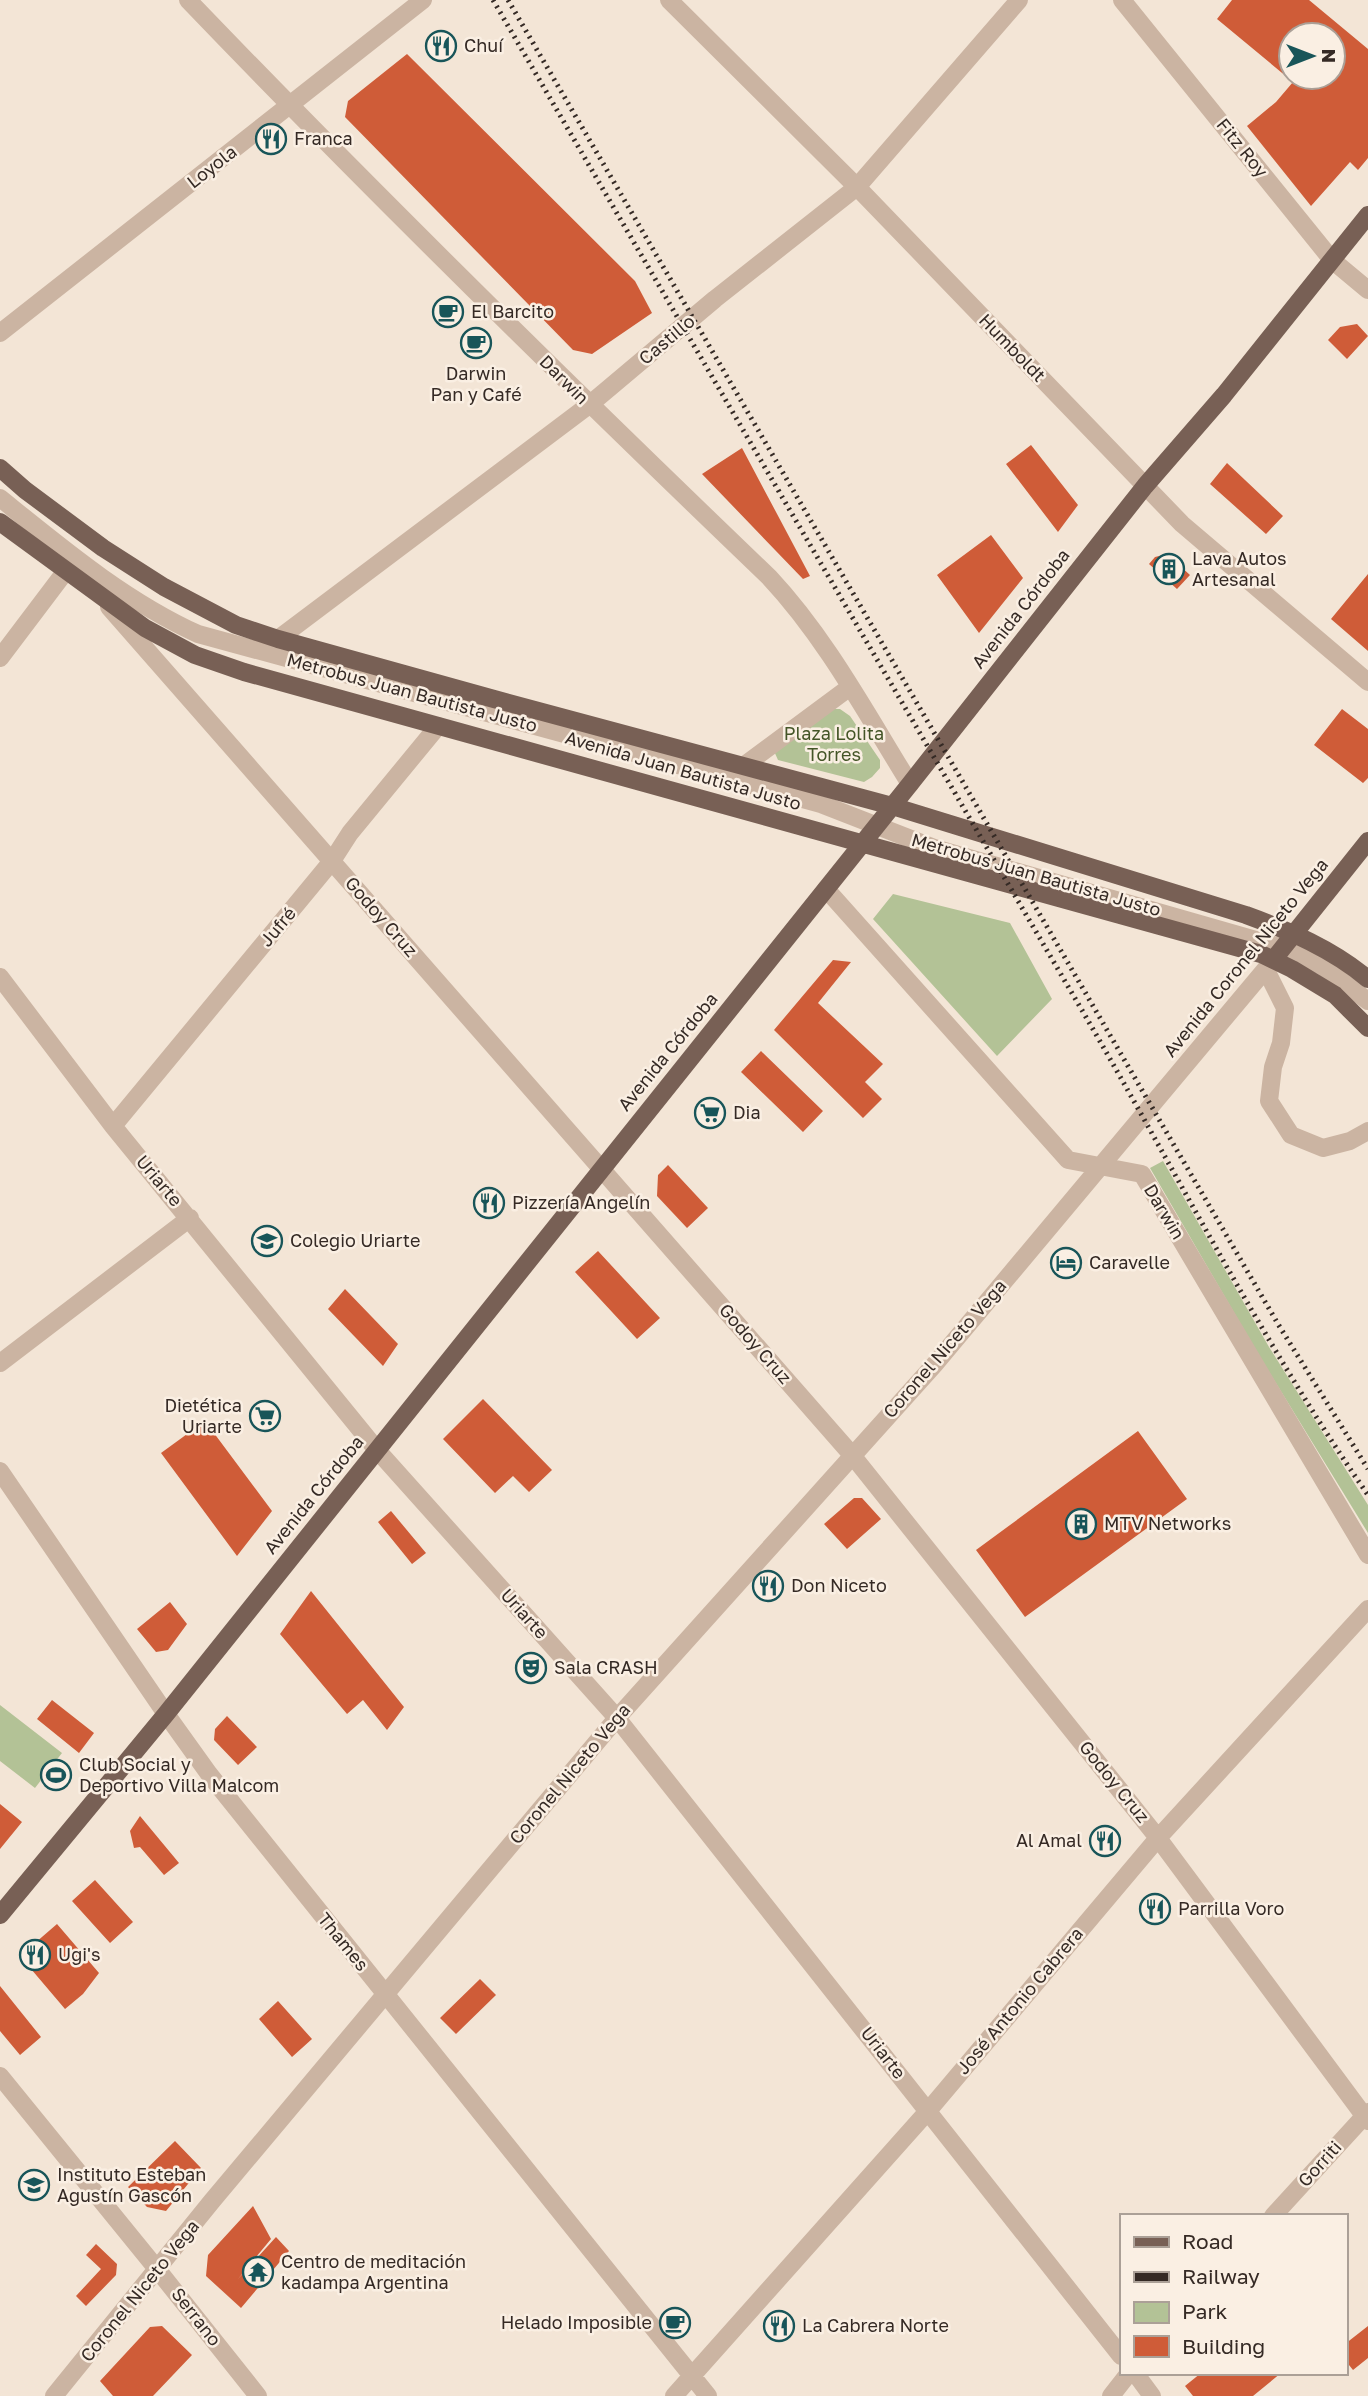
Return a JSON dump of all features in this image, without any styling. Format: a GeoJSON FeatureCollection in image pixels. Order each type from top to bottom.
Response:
{"type":"FeatureCollection","features":[{"type":"Feature","properties":{"kind":"main road","name":"Avenida Córdoba"},"geometry":{"type":"LineString","coordinates":[[0,1915],[166,1714],[864,842],[1145,486],[1224,395],[1368,215]]}},
{"type":"Feature","properties":{"kind":"main road","name":"Avenida Juan Bautista Justo"},"geometry":{"type":"LineString","coordinates":[[0,468],[103,548],[164,587],[236,625],[278,639],[892,806],[1233,910],[1280,953],[1335,995],[1368,1028]]}},
{"type":"Feature","properties":{"kind":"main road","name":"Avenida Juan Bautista Justo"},"geometry":{"type":"LineString","coordinates":[[0,522],[145,628],[195,655],[244,672],[1229,944],[1280,953],[1337,956],[1368,979]]}},
{"type":"Feature","properties":{"kind":"main road","name":"Avenida Coronel Niceto Vega"},"geometry":{"type":"LineString","coordinates":[[1280,953],[1368,841]]}},
{"type":"Feature","properties":{"kind":"street","name":"Darwin"},"geometry":{"type":"LineString","coordinates":[[188,0],[289,106],[589,405],[786,595],[824,645],[910,784]]}},
{"type":"Feature","properties":{"kind":"street","name":"Loyola"},"geometry":{"type":"LineString","coordinates":[[0,333],[423,0]]}},
{"type":"Feature","properties":{"kind":"street","name":"Humboldt"},"geometry":{"type":"LineString","coordinates":[[669,0],[857,187],[1182,524],[1368,682]]}},
{"type":"Feature","properties":{"kind":"street","name":"Castillo"},"geometry":{"type":"LineString","coordinates":[[278,639],[589,405],[715,299],[857,187],[1018,0]]}},
{"type":"Feature","properties":{"kind":"street","name":"Fitz Roy"},"geometry":{"type":"LineString","coordinates":[[1122,0],[1332,260],[1368,290]]}},
{"type":"Feature","properties":{"kind":"street","name":"Metrobus Juan Bautista Justo"},"geometry":{"type":"LineString","coordinates":[[0,498],[115,587],[164,619],[198,634],[821,804],[934,848],[1321,966],[1368,1001]]}},
{"type":"Feature","properties":{"kind":"street"},"geometry":{"type":"LineString","coordinates":[[0,658],[65,572]]}},
{"type":"Feature","properties":{"kind":"street","name":"Godoy Cruz"},"geometry":{"type":"LineString","coordinates":[[102,598],[852,1455],[1158,1838],[1367,2116]]}},
{"type":"Feature","properties":{"kind":"street"},"geometry":{"type":"LineString","coordinates":[[742,767],[850,687]]}},
{"type":"Feature","properties":{"kind":"street","name":"Jufré"},"geometry":{"type":"LineString","coordinates":[[113,1126],[332,861],[350,833],[438,726]]}},
{"type":"Feature","properties":{"kind":"street","name":"Darwin"},"geometry":{"type":"LineString","coordinates":[[826,889],[1068,1160],[1142,1174],[1368,1555]]}},
{"type":"Feature","properties":{"kind":"street"},"geometry":{"type":"LineString","coordinates":[[1280,953],[1285,1009],[1269,1101],[1291,1135],[1323,1148],[1350,1141],[1368,1131]]}},
{"type":"Feature","properties":{"kind":"street","name":"Avenida Coronel Niceto Vega"},"geometry":{"type":"LineString","coordinates":[[1155,1102],[1280,953]]}},
{"type":"Feature","properties":{"kind":"street","name":"Uriarte"},"geometry":{"type":"LineString","coordinates":[[0,977],[113,1126],[377,1450],[617,1717],[1120,2355]]}},
{"type":"Feature","properties":{"kind":"street","name":"Coronel Niceto Vega"},"geometry":{"type":"LineString","coordinates":[[54,2396],[384,1993],[617,1717],[935,1364],[1155,1102]]}},
{"type":"Feature","properties":{"kind":"street"},"geometry":{"type":"LineString","coordinates":[[0,1363],[190,1218]]}},
{"type":"Feature","properties":{"kind":"street","name":"Thames"},"geometry":{"type":"LineString","coordinates":[[0,1471],[209,1773],[708,2396]]}},
{"type":"Feature","properties":{"kind":"street","name":"José Antonio Cabrera"},"geometry":{"type":"LineString","coordinates":[[674,2396],[928,2110],[1158,1838],[1368,1609]]}},
{"type":"Feature","properties":{"kind":"street","name":"Serrano"},"geometry":{"type":"LineString","coordinates":[[0,2076],[258,2396]]}},
{"type":"Feature","properties":{"kind":"street","name":"Gorriti"},"geometry":{"type":"LineString","coordinates":[[1275,2214],[1367,2116]]}},
{"type":"Feature","properties":{"kind":"street"},"geometry":{"type":"LineString","coordinates":[[1111,2396],[1127,2375]]}},
{"type":"Feature","properties":{"kind":"street"},"geometry":{"type":"LineString","coordinates":[[1136,2375],[1152,2396]]}},
{"type":"Feature","properties":{"kind":"green space","name":"Plaza Lolita Torres"},"geometry":{"type":"Polygon","coordinates":[[[832,709],[840,709],[850,716],[880,760],[880,768],[864,782],[778,760],[774,751],[832,709]]]}},
{"type":"Feature","properties":{"kind":"green space"},"geometry":{"type":"Polygon","coordinates":[[[893,894],[1010,923],[1052,999],[997,1056],[873,919],[893,894]]]}},
{"type":"Feature","properties":{"kind":"green space"},"geometry":{"type":"Polygon","coordinates":[[[1163,1161],[1269,1347],[1368,1505],[1368,1533],[1258,1354],[1150,1168],[1163,1161]]]}},
{"type":"Feature","properties":{"kind":"green space"},"geometry":{"type":"Polygon","coordinates":[[[0,1705],[62,1753],[35,1788],[0,1761],[0,1705]]]}},
{"type":"Feature","properties":{"kind":"building"},"geometry":{"type":"Polygon","coordinates":[[[1232,0],[1309,0],[1334,21],[1277,21],[1277,69],[1217,19],[1232,0]]]}},
{"type":"Feature","properties":{"kind":"building"},"geometry":{"type":"Polygon","coordinates":[[[1347,32],[1368,49],[1368,158],[1358,170],[1350,162],[1311,206],[1247,126],[1285,91],[1347,91],[1347,32]]]}},
{"type":"Feature","properties":{"kind":"building"},"geometry":{"type":"Polygon","coordinates":[[[407,54],[635,281],[652,313],[592,354],[573,350],[345,117],[348,101],[407,54]]]}},
{"type":"Feature","properties":{"kind":"building"},"geometry":{"type":"Polygon","coordinates":[[[1357,324],[1368,336],[1347,359],[1328,340],[1340,327],[1357,324]]]}},
{"type":"Feature","properties":{"kind":"building"},"geometry":{"type":"Polygon","coordinates":[[[1031,445],[1078,505],[1058,532],[1006,464],[1031,445]]]}},
{"type":"Feature","properties":{"kind":"building"},"geometry":{"type":"Polygon","coordinates":[[[742,448],[810,576],[803,579],[702,474],[742,448]]]}},
{"type":"Feature","properties":{"kind":"building"},"geometry":{"type":"Polygon","coordinates":[[[1227,463],[1283,516],[1266,534],[1210,484],[1227,463]]]}},
{"type":"Feature","properties":{"kind":"building"},"geometry":{"type":"Polygon","coordinates":[[[991,535],[1023,578],[979,633],[937,575],[991,535]]]}},
{"type":"Feature","properties":{"kind":"building","name":"Lava Autos Artesanal"},"geometry":{"type":"Polygon","coordinates":[[[1167,554],[1190,575],[1177,589],[1149,564],[1155,557],[1167,554]]]}},
{"type":"Feature","properties":{"kind":"building"},"geometry":{"type":"Polygon","coordinates":[[[1368,574],[1368,651],[1331,619],[1368,574]]]}},
{"type":"Feature","properties":{"kind":"building"},"geometry":{"type":"Polygon","coordinates":[[[1342,709],[1368,729],[1368,778],[1363,783],[1314,745],[1342,709]]]}},
{"type":"Feature","properties":{"kind":"building"},"geometry":{"type":"Polygon","coordinates":[[[833,960],[851,962],[818,1003],[883,1064],[865,1082],[882,1099],[863,1118],[774,1030],[833,960]]]}},
{"type":"Feature","properties":{"kind":"building"},"geometry":{"type":"Polygon","coordinates":[[[761,1051],[823,1111],[803,1132],[741,1072],[761,1051]]]}},
{"type":"Feature","properties":{"kind":"building"},"geometry":{"type":"Polygon","coordinates":[[[668,1165],[708,1208],[687,1228],[657,1196],[658,1175],[668,1165]]]}},
{"type":"Feature","properties":{"kind":"building"},"geometry":{"type":"Polygon","coordinates":[[[598,1251],[660,1318],[637,1339],[575,1272],[598,1251]]]}},
{"type":"Feature","properties":{"kind":"building"},"geometry":{"type":"Polygon","coordinates":[[[345,1289],[398,1344],[383,1366],[328,1309],[345,1289]]]}},
{"type":"Feature","properties":{"kind":"building"},"geometry":{"type":"Polygon","coordinates":[[[483,1399],[552,1470],[529,1492],[513,1476],[495,1493],[443,1439],[483,1399]]]}},
{"type":"Feature","properties":{"kind":"building"},"geometry":{"type":"Polygon","coordinates":[[[205,1421],[272,1511],[237,1556],[161,1453],[205,1421]]]}},
{"type":"Feature","properties":{"kind":"building","name":"MTV Networks"},"geometry":{"type":"Polygon","coordinates":[[[1138,1431],[1187,1499],[1025,1617],[976,1550],[1138,1431]]]}},
{"type":"Feature","properties":{"kind":"building"},"geometry":{"type":"Polygon","coordinates":[[[854,1498],[862,1498],[881,1519],[847,1549],[824,1524],[854,1498]]]}},
{"type":"Feature","properties":{"kind":"building"},"geometry":{"type":"Polygon","coordinates":[[[391,1511],[426,1553],[412,1564],[378,1522],[391,1511]]]}},
{"type":"Feature","properties":{"kind":"building"},"geometry":{"type":"Polygon","coordinates":[[[311,1591],[404,1707],[387,1730],[363,1700],[347,1714],[280,1634],[311,1591]]]}},
{"type":"Feature","properties":{"kind":"building"},"geometry":{"type":"Polygon","coordinates":[[[170,1602],[187,1624],[168,1650],[156,1652],[137,1629],[170,1602]]]}},
{"type":"Feature","properties":{"kind":"building"},"geometry":{"type":"Polygon","coordinates":[[[52,1700],[94,1733],[79,1753],[37,1719],[52,1700]]]}},
{"type":"Feature","properties":{"kind":"building"},"geometry":{"type":"Polygon","coordinates":[[[227,1716],[257,1747],[238,1765],[214,1740],[215,1729],[227,1716]]]}},
{"type":"Feature","properties":{"kind":"building"},"geometry":{"type":"Polygon","coordinates":[[[0,1804],[22,1822],[0,1849],[0,1804]]]}},
{"type":"Feature","properties":{"kind":"building"},"geometry":{"type":"Polygon","coordinates":[[[140,1816],[179,1863],[164,1875],[140,1847],[134,1848],[130,1831],[140,1816]]]}},
{"type":"Feature","properties":{"kind":"building"},"geometry":{"type":"Polygon","coordinates":[[[95,1880],[133,1922],[110,1943],[72,1901],[95,1880]]]}},
{"type":"Feature","properties":{"kind":"building"},"geometry":{"type":"Polygon","coordinates":[[[57,1924],[99,1973],[83,1994],[65,2009],[20,1956],[57,1924]]]}},
{"type":"Feature","properties":{"kind":"building"},"geometry":{"type":"Polygon","coordinates":[[[480,1979],[496,1995],[456,2034],[440,2018],[480,1979]]]}},
{"type":"Feature","properties":{"kind":"building"},"geometry":{"type":"Polygon","coordinates":[[[0,1986],[41,2037],[20,2055],[0,2031],[0,1986]]]}},
{"type":"Feature","properties":{"kind":"building"},"geometry":{"type":"Polygon","coordinates":[[[278,2001],[312,2039],[292,2057],[259,2019],[278,2001]]]}},
{"type":"Feature","properties":{"kind":"building"},"geometry":{"type":"Polygon","coordinates":[[[175,2141],[201,2168],[166,2211],[147,2207],[128,2187],[175,2141]]]}},
{"type":"Feature","properties":{"kind":"building"},"geometry":{"type":"Polygon","coordinates":[[[253,2206],[271,2239],[238,2279],[276,2237],[289,2251],[241,2308],[206,2276],[208,2255],[253,2206]]]}},
{"type":"Feature","properties":{"kind":"building"},"geometry":{"type":"Polygon","coordinates":[[[96,2244],[117,2264],[116,2275],[86,2306],[76,2296],[101,2269],[86,2255],[96,2244]]]}},
{"type":"Feature","properties":{"kind":"building"},"geometry":{"type":"Polygon","coordinates":[[[162,2326],[192,2355],[153,2396],[113,2396],[100,2381],[150,2327],[162,2326]]]}},
{"type":"Feature","properties":{"kind":"building"},"geometry":{"type":"Polygon","coordinates":[[[1368,2326],[1368,2358],[1353,2370],[1347,2362],[1347,2342],[1368,2326]]]}},
{"type":"Feature","properties":{"kind":"building"},"geometry":{"type":"Polygon","coordinates":[[[1199,2375],[1279,2375],[1253,2396],[1193,2396],[1185,2386],[1199,2375]]]}},
{"type":"Feature","properties":{"kind":"railway"},"geometry":{"type":"LineString","coordinates":[[493,0],[1112,1062],[1253,1313],[1368,1495]]}},
{"type":"Feature","properties":{"kind":"railway"},"geometry":{"type":"LineString","coordinates":[[508,0],[1278,1324],[1368,1469]]}},
{"type":"Feature","properties":{"kind":"place","name":"Chuí"},"geometry":{"type":"Point","coordinates":[441,46]}},
{"type":"Feature","properties":{"kind":"place","name":"Franca"},"geometry":{"type":"Point","coordinates":[271,139]}},
{"type":"Feature","properties":{"kind":"place","name":"El Barcito"},"geometry":{"type":"Point","coordinates":[448,312]}},
{"type":"Feature","properties":{"kind":"place","name":"Darwin Pan y Café"},"geometry":{"type":"Point","coordinates":[476,343]}},
{"type":"Feature","properties":{"kind":"place","name":"Lava Autos Artesanal"},"geometry":{"type":"Point","coordinates":[1169,569]}},
{"type":"Feature","properties":{"kind":"place","name":"Dia"},"geometry":{"type":"Point","coordinates":[710,1113]}},
{"type":"Feature","properties":{"kind":"place","name":"Pizzería Angelín"},"geometry":{"type":"Point","coordinates":[489,1203]}},
{"type":"Feature","properties":{"kind":"place","name":"Colegio Uriarte"},"geometry":{"type":"Point","coordinates":[267,1241]}},
{"type":"Feature","properties":{"kind":"place","name":"Caravelle"},"geometry":{"type":"Point","coordinates":[1066,1263]}},
{"type":"Feature","properties":{"kind":"place","name":"Dietética Uriarte"},"geometry":{"type":"Point","coordinates":[265,1416]}},
{"type":"Feature","properties":{"kind":"place","name":"MTV Networks"},"geometry":{"type":"Point","coordinates":[1081,1524]}},
{"type":"Feature","properties":{"kind":"place","name":"Don Niceto"},"geometry":{"type":"Point","coordinates":[768,1586]}},
{"type":"Feature","properties":{"kind":"place","name":"Sala CRASH"},"geometry":{"type":"Point","coordinates":[531,1668]}},
{"type":"Feature","properties":{"kind":"place","name":"Club Social y Deportivo Villa Malcom"},"geometry":{"type":"Point","coordinates":[56,1775]}},
{"type":"Feature","properties":{"kind":"place","name":"Al Amal"},"geometry":{"type":"Point","coordinates":[1105,1841]}},
{"type":"Feature","properties":{"kind":"place","name":"Parrilla Voro"},"geometry":{"type":"Point","coordinates":[1155,1909]}},
{"type":"Feature","properties":{"kind":"place","name":"Ugi's"},"geometry":{"type":"Point","coordinates":[35,1955]}},
{"type":"Feature","properties":{"kind":"place","name":"Instituto Esteban Agustín Gascón"},"geometry":{"type":"Point","coordinates":[34,2185]}},
{"type":"Feature","properties":{"kind":"place","name":"Centro de meditación kadampa Argentina"},"geometry":{"type":"Point","coordinates":[258,2272]}},
{"type":"Feature","properties":{"kind":"place","name":"Helado Imposible"},"geometry":{"type":"Point","coordinates":[675,2323]}},
{"type":"Feature","properties":{"kind":"place","name":"La Cabrera Norte"},"geometry":{"type":"Point","coordinates":[779,2326]}}]}
